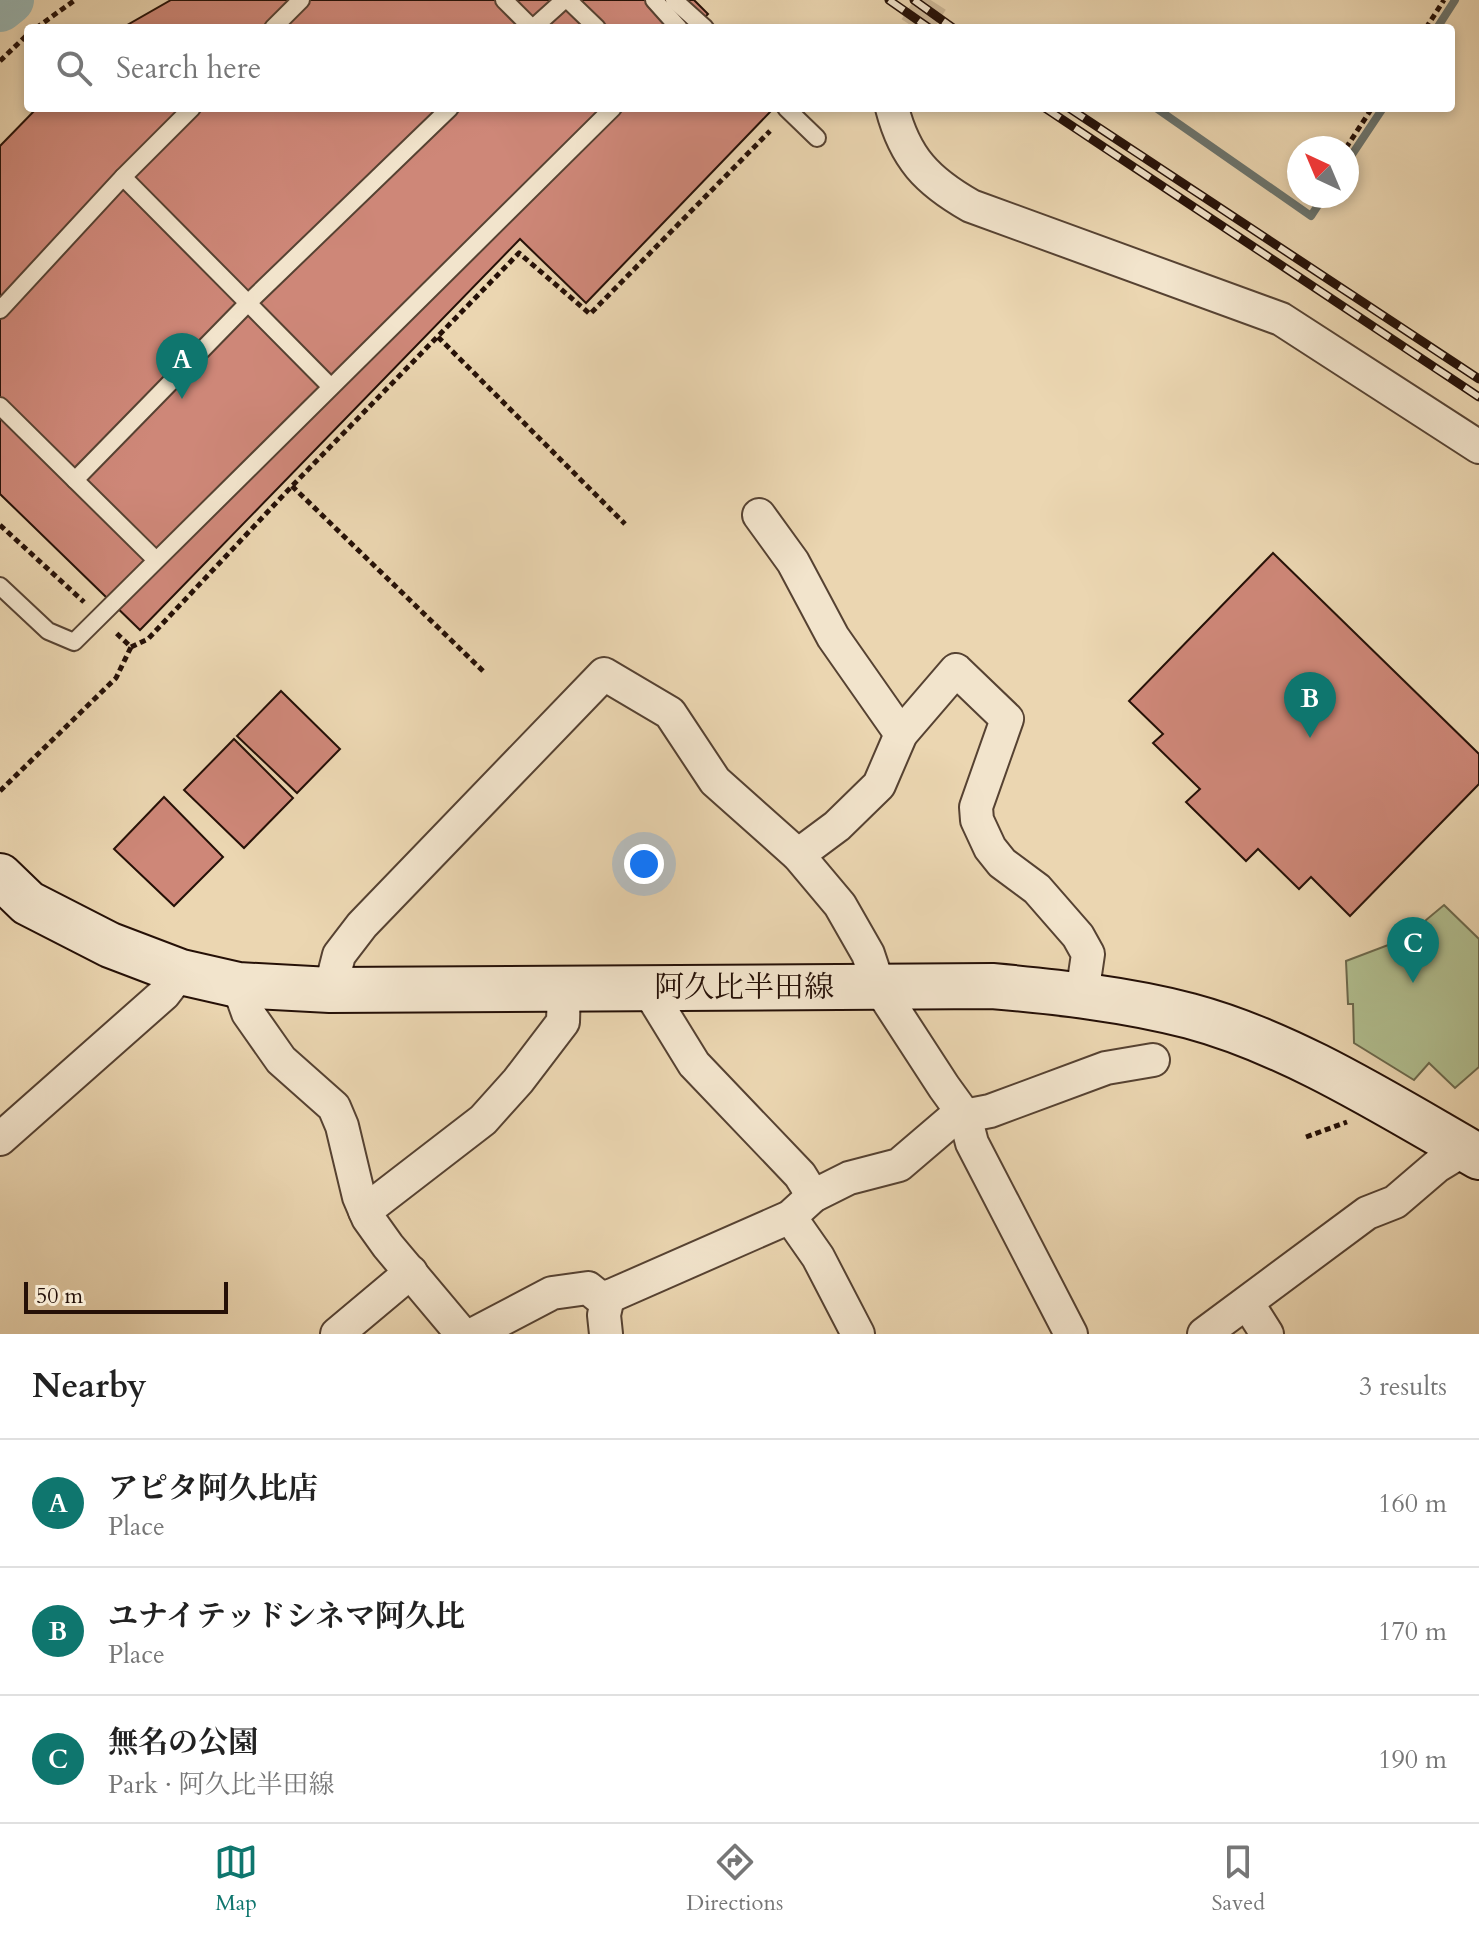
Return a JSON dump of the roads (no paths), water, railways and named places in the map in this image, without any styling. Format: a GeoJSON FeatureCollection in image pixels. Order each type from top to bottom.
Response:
{"type":"FeatureCollection","features":[{"type":"Feature","properties":{"kind":"main road","name":"阿久比半田線"},"geometry":{"type":"LineString","coordinates":[[0,876],[28,903],[110,945],[181,972],[238,985],[330,990],[992,986],[1082,995],[1191,1016],[1259,1041],[1332,1074],[1472,1153]]}},
{"type":"Feature","properties":{"kind":"street"},"geometry":{"type":"LineString","coordinates":[[894,112],[911,157],[950,194],[971,206],[1281,319],[1479,447]]}},
{"type":"Feature","properties":{"kind":"street"},"geometry":{"type":"LineString","coordinates":[[759,515],[793,562],[833,637],[901,734]]}},
{"type":"Feature","properties":{"kind":"street"},"geometry":{"type":"LineString","coordinates":[[798,855],[837,826],[879,785],[901,734],[956,670],[1007,719],[976,807],[977,820],[990,848],[1002,863],[1037,889],[1078,936],[1088,954],[1082,995]]}},
{"type":"Feature","properties":{"kind":"street"},"geometry":{"type":"LineString","coordinates":[[330,990],[339,955],[362,925],[604,674],[670,713],[715,781],[798,855],[840,905],[868,954],[879,987],[965,1116],[972,1143],[1071,1334]]}},
{"type":"Feature","properties":{"kind":"street"},"geometry":{"type":"LineString","coordinates":[[0,1139],[164,994],[181,972]]}},
{"type":"Feature","properties":{"kind":"street"},"geometry":{"type":"LineString","coordinates":[[238,985],[248,1013],[281,1060],[334,1107],[365,1211],[388,1246],[462,1334]]}},
{"type":"Feature","properties":{"kind":"street"},"geometry":{"type":"LineString","coordinates":[[646,986],[694,1064],[800,1175],[802,1206],[818,1257],[858,1334]]}},
{"type":"Feature","properties":{"kind":"street"},"geometry":{"type":"LineString","coordinates":[[365,1211],[483,1120],[518,1081],[563,1022],[564,988]]}},
{"type":"Feature","properties":{"kind":"street"},"geometry":{"type":"LineString","coordinates":[[474,1334],[552,1293],[588,1288],[598,1296],[608,1297],[802,1206],[849,1178],[899,1165],[954,1118],[990,1111],[1106,1068],[1153,1060]]}},
{"type":"Feature","properties":{"kind":"street"},"geometry":{"type":"LineString","coordinates":[[1204,1334],[1367,1213],[1395,1202],[1437,1166],[1472,1153]]}},
{"type":"Feature","properties":{"kind":"street"},"geometry":{"type":"LineString","coordinates":[[337,1334],[411,1272]]}},
{"type":"Feature","properties":{"kind":"street"},"geometry":{"type":"LineString","coordinates":[[606,1334],[604,1315],[608,1297]]}},
{"type":"Feature","properties":{"kind":"street"},"geometry":{"type":"LineString","coordinates":[[1248,1304],[1267,1334]]}},
{"type":"Feature","properties":{"kind":"lane"},"geometry":{"type":"LineString","coordinates":[[277,24],[301,0]]}},
{"type":"Feature","properties":{"kind":"lane"},"geometry":{"type":"LineString","coordinates":[[504,0],[528,24]]}},
{"type":"Feature","properties":{"kind":"lane"},"geometry":{"type":"LineString","coordinates":[[537,24],[566,0],[593,24]]}},
{"type":"Feature","properties":{"kind":"lane"},"geometry":{"type":"LineString","coordinates":[[654,0],[675,24]]}},
{"type":"Feature","properties":{"kind":"lane"},"geometry":{"type":"LineString","coordinates":[[674,0],[701,24]]}},
{"type":"Feature","properties":{"kind":"lane"},"geometry":{"type":"LineString","coordinates":[[0,310],[188,112]]}},
{"type":"Feature","properties":{"kind":"lane"},"geometry":{"type":"LineString","coordinates":[[75,480],[248,303],[446,112]]}},
{"type":"Feature","properties":{"kind":"lane"},"geometry":{"type":"LineString","coordinates":[[0,586],[48,631],[74,642],[609,112]]}},
{"type":"Feature","properties":{"kind":"lane"},"geometry":{"type":"LineString","coordinates":[[790,112],[817,138]]}},
{"type":"Feature","properties":{"kind":"lane"},"geometry":{"type":"LineString","coordinates":[[123,177],[331,387]]}},
{"type":"Feature","properties":{"kind":"lane"},"geometry":{"type":"LineString","coordinates":[[0,406],[156,560]]}},
{"type":"Feature","properties":{"kind":"waterway"},"geometry":{"type":"LineString","coordinates":[[0,8],[10,0]]}},
{"type":"Feature","properties":{"kind":"waterway"},"geometry":{"type":"LineString","coordinates":[[1440,24],[1455,0]]}},
{"type":"Feature","properties":{"kind":"waterway"},"geometry":{"type":"LineString","coordinates":[[1162,112],[1287,199]]}},
{"type":"Feature","properties":{"kind":"waterway"},"geometry":{"type":"LineString","coordinates":[[1359,144],[1380,112]]}},
{"type":"Feature","properties":{"kind":"waterway"},"geometry":{"type":"LineString","coordinates":[[1300,208],[1311,216],[1316,208]]}},
{"type":"Feature","properties":{"kind":"tunnel"},"geometry":{"type":"LineString","coordinates":[[918,24],[933,0]]}},
{"type":"Feature","properties":{"kind":"railway"},"geometry":{"type":"LineString","coordinates":[[889,0],[923,24]]}},
{"type":"Feature","properties":{"kind":"railway"},"geometry":{"type":"LineString","coordinates":[[914,0],[947,24]]}},
{"type":"Feature","properties":{"kind":"railway"},"geometry":{"type":"LineString","coordinates":[[1051,112],[1479,397]]}},
{"type":"Feature","properties":{"kind":"railway"},"geometry":{"type":"LineString","coordinates":[[1075,112],[1479,379]]}},
{"type":"Feature","properties":{"kind":"place","name":"アピタ阿久比店"},"geometry":{"type":"Point","coordinates":[182,399]}},
{"type":"Feature","properties":{"kind":"place","name":"ユナイテッドシネマ阿久比"},"geometry":{"type":"Point","coordinates":[1310,738]}},
{"type":"Feature","properties":{"kind":"place","name":"無名の公園"},"geometry":{"type":"Point","coordinates":[1413,983]}}]}
